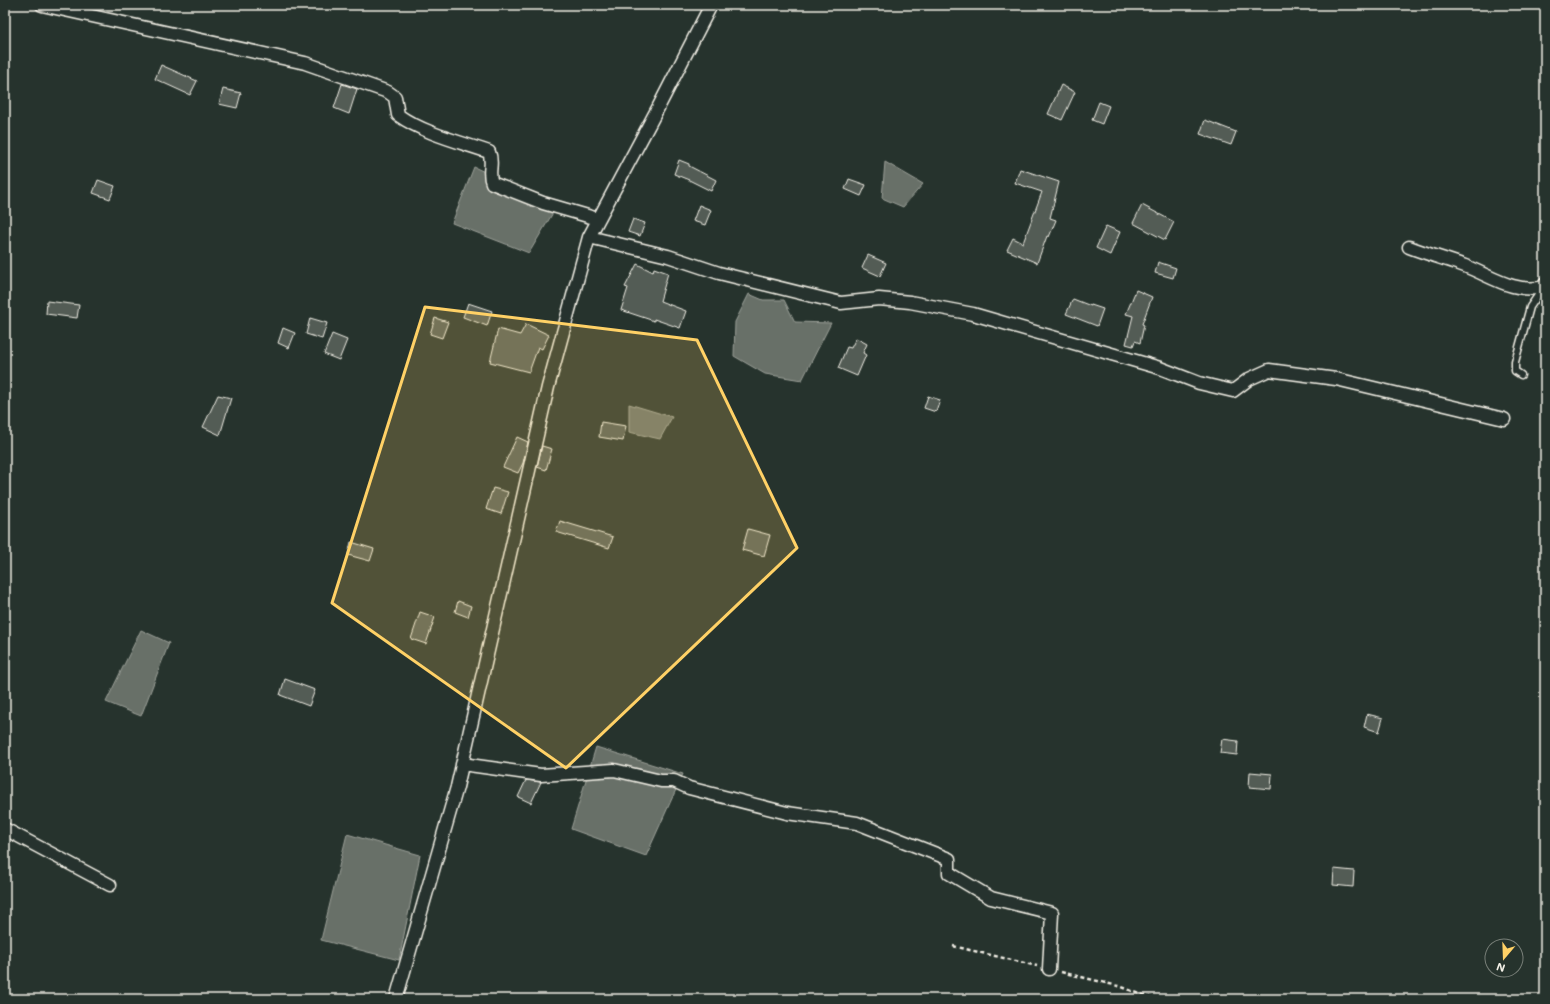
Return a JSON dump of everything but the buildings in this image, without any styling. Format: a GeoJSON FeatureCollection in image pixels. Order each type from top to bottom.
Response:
{"type":"FeatureCollection","features":[{"type":"Feature","properties":{"kind":"street"},"geometry":{"type":"LineString","coordinates":[[42,5],[305,63],[388,92],[395,97],[398,114],[407,121],[437,135],[489,152],[492,158],[489,176],[492,183],[543,203],[598,219]]}},
{"type":"Feature","properties":{"kind":"street"},"geometry":{"type":"LineString","coordinates":[[396,999],[457,786],[548,387],[589,237],[659,106],[710,5]]}},
{"type":"Feature","properties":{"kind":"street"},"geometry":{"type":"LineString","coordinates":[[589,237],[668,256],[719,274],[841,303],[879,299],[910,302],[973,314],[1160,368],[1199,383],[1233,391],[1249,379],[1269,370],[1336,379],[1504,419]]}},
{"type":"Feature","properties":{"kind":"street"},"geometry":{"type":"LineString","coordinates":[[1409,247],[1464,266],[1512,287],[1536,289],[1544,286]]}},
{"type":"Feature","properties":{"kind":"street"},"geometry":{"type":"LineString","coordinates":[[462,764],[541,775],[614,770],[661,781],[674,781],[689,788],[787,814],[857,822],[948,859],[949,873],[991,898],[1052,913],[1049,969]]}},
{"type":"Feature","properties":{"kind":"street"},"geometry":{"type":"LineString","coordinates":[[5,828],[110,885]]}},
{"type":"Feature","properties":{"kind":"lane"},"geometry":{"type":"LineString","coordinates":[[1521,375],[1515,371],[1515,362],[1530,307],[1544,286]]}},
{"type":"Feature","properties":{"kind":"highlighted area"},"geometry":{"type":"Polygon","coordinates":[[[425,307],[697,340],[797,548],[566,768],[332,603],[425,307]]]}},
{"type":"Feature","properties":{"kind":"shaded area"},"geometry":{"type":"Polygon","coordinates":[[[885,162],[923,184],[903,207],[882,198],[885,162]]]}},
{"type":"Feature","properties":{"kind":"shaded area"},"geometry":{"type":"Polygon","coordinates":[[[474,167],[557,206],[529,253],[452,223],[474,167]]]}},
{"type":"Feature","properties":{"kind":"shaded area"},"geometry":{"type":"Polygon","coordinates":[[[749,294],[763,300],[784,300],[795,322],[831,323],[802,380],[765,374],[734,356],[735,322],[749,294]]]}},
{"type":"Feature","properties":{"kind":"shaded area"},"geometry":{"type":"Polygon","coordinates":[[[629,404],[672,417],[660,439],[629,432],[629,404]]]}},
{"type":"Feature","properties":{"kind":"shaded area"},"geometry":{"type":"Polygon","coordinates":[[[141,630],[169,643],[141,716],[106,702],[141,630]]]}},
{"type":"Feature","properties":{"kind":"shaded area"},"geometry":{"type":"Polygon","coordinates":[[[596,747],[683,774],[646,856],[571,829],[596,747]]]}},
{"type":"Feature","properties":{"kind":"shaded area"},"geometry":{"type":"Polygon","coordinates":[[[347,834],[420,855],[399,960],[321,940],[347,834]]]}}]}
